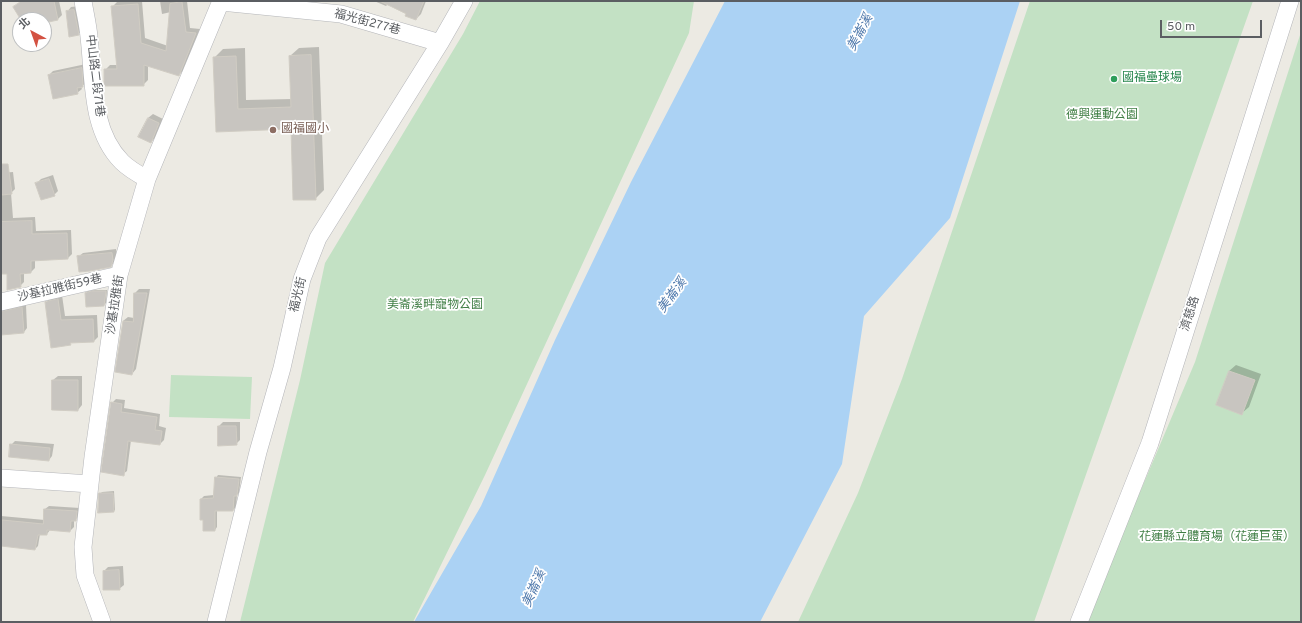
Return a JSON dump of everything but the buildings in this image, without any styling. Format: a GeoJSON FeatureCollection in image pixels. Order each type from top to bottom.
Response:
{"type":"FeatureCollection","features":[{"type":"Feature","properties":{"kind":"street","name":"中山路二段71巷"},"geometry":{"type":"LineString","coordinates":[[83,1],[89,36],[93,90],[102,132],[121,161],[147,179]]}},
{"type":"Feature","properties":{"kind":"street","name":"沙基拉雅街"},"geometry":{"type":"LineString","coordinates":[[102,622],[85,575],[83,548],[90,484],[119,275],[147,179],[221,1]]}},
{"type":"Feature","properties":{"kind":"street","name":"福光街277巷"},"geometry":{"type":"LineString","coordinates":[[221,1],[341,14],[440,43]]}},
{"type":"Feature","properties":{"kind":"street","name":"福光街"},"geometry":{"type":"LineString","coordinates":[[216,622],[258,452],[282,368],[302,280],[318,238],[440,43],[464,1]]}},
{"type":"Feature","properties":{"kind":"street","name":"濟慈路"},"geometry":{"type":"LineString","coordinates":[[1079,622],[1150,443],[1290,1]]}},
{"type":"Feature","properties":{"kind":"street","name":"沙基拉雅街59巷"},"geometry":{"type":"LineString","coordinates":[[1,302],[119,275]]}},
{"type":"Feature","properties":{"kind":"street"},"geometry":{"type":"LineString","coordinates":[[1,478],[90,484]]}},
{"type":"Feature","properties":{"kind":"green space","name":"美崙溪畔寵物公園"},"geometry":{"type":"Polygon","coordinates":[[[480,1],[694,1],[689,33],[485,475],[413,622],[240,622],[300,380],[325,263],[463,34],[480,1]]]}},
{"type":"Feature","properties":{"kind":"green space","name":"德興運動公園"},"geometry":{"type":"Polygon","coordinates":[[[1030,1],[1253,1],[1034,622],[798,622],[858,493],[902,379],[1030,1]]]}},
{"type":"Feature","properties":{"kind":"green space","name":"花蓮縣立體育場（花蓮巨蛋）"},"geometry":{"type":"Polygon","coordinates":[[[1301,32],[1301,622],[1085,622],[1195,362],[1301,32]]]}},
{"type":"Feature","properties":{"kind":"green space"},"geometry":{"type":"Polygon","coordinates":[[[171,375],[252,377],[250,419],[169,417],[171,375]]]}},
{"type":"Feature","properties":{"kind":"water","name":"美崙溪"},"geometry":{"type":"Polygon","coordinates":[[[725,1],[1020,1],[950,218],[864,316],[842,464],[760,622],[414,622],[481,506],[555,340],[631,182],[725,1]]]}},
{"type":"Feature","properties":{"kind":"place","name":"國福壘球場"},"geometry":{"type":"Point","coordinates":[1114,79]}},
{"type":"Feature","properties":{"kind":"place","name":"國福國小"},"geometry":{"type":"Point","coordinates":[273,130]}}]}
